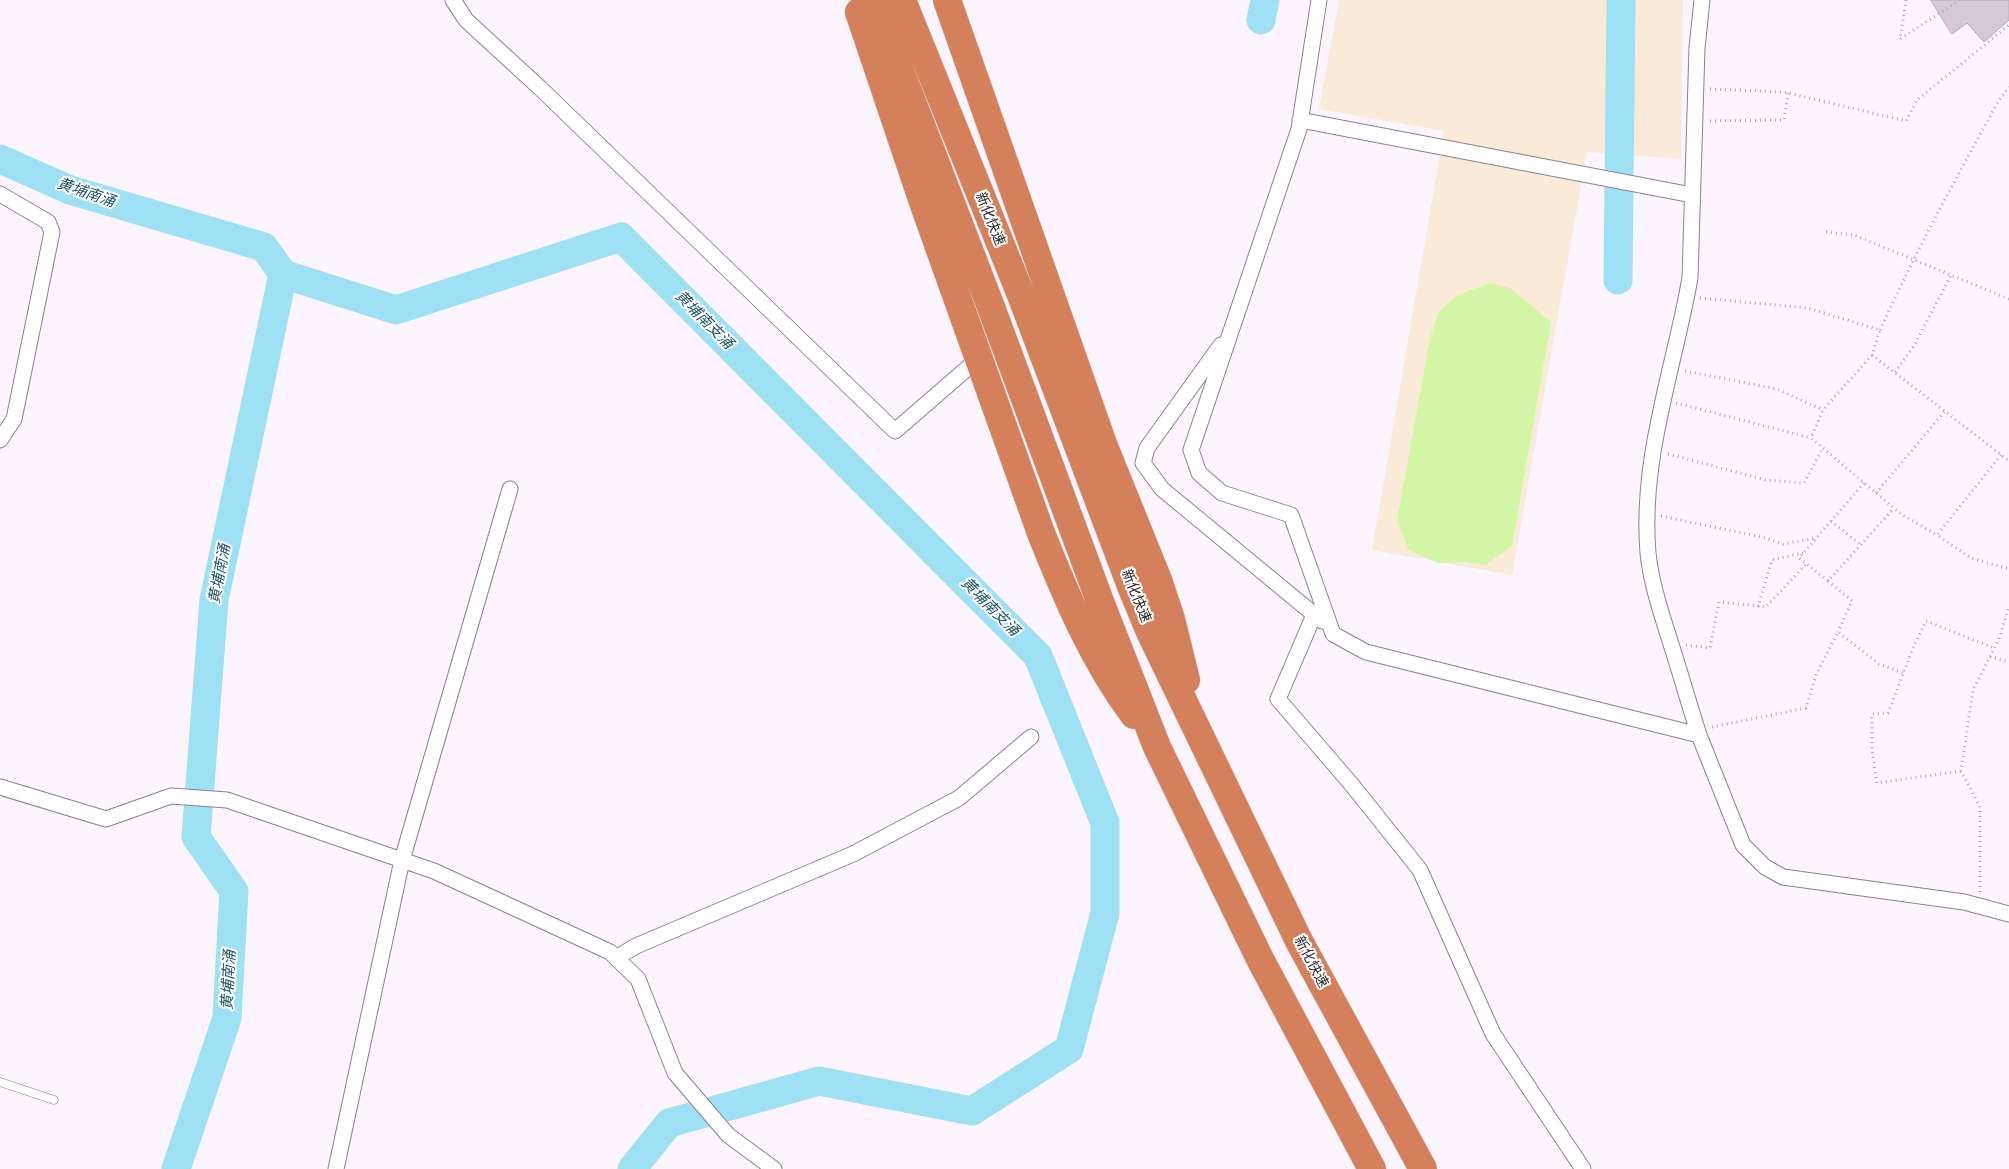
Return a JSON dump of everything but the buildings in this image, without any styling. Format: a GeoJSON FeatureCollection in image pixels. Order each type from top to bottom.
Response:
{"type":"FeatureCollection","features":[{"type":"Feature","properties":{"kind":"highway"},"geometry":{"type":"LineString","coordinates":[[855,0],[978,359],[1041,532],[1070,602],[1105,673],[1117,693],[1157,747]]}},
{"type":"Feature","properties":{"kind":"highway"},"geometry":{"type":"LineString","coordinates":[[873,0],[995,316],[1101,604],[1157,747],[1260,959],[1372,1169]]}},
{"type":"Feature","properties":{"kind":"highway","name":"新化快速"},"geometry":{"type":"LineString","coordinates":[[902,0],[1021,295],[1133,591],[1166,665],[1196,722],[1299,941],[1423,1169]]}},
{"type":"Feature","properties":{"kind":"highway"},"geometry":{"type":"LineString","coordinates":[[947,0],[1100,434],[1163,596],[1196,722]]}},
{"type":"Feature","properties":{"kind":"street"},"geometry":{"type":"LineString","coordinates":[[453,0],[466,20],[540,88],[895,431],[978,359]]}},
{"type":"Feature","properties":{"kind":"street"},"geometry":{"type":"LineString","coordinates":[[1318,0],[1299,129],[1191,450],[1199,473],[1222,493],[1291,515],[1333,634],[1366,652],[1698,732]]}},
{"type":"Feature","properties":{"kind":"street"},"geometry":{"type":"LineString","coordinates":[[1702,0],[1695,89],[1690,278],[1653,450],[1647,498],[1648,553],[1654,590],[1698,732],[1743,845],[1765,867],[1783,877],[1964,902],[2009,914]]}},
{"type":"Feature","properties":{"kind":"street"},"geometry":{"type":"LineString","coordinates":[[1300,120],[1692,196]]}},
{"type":"Feature","properties":{"kind":"street"},"geometry":{"type":"LineString","coordinates":[[0,194],[48,222],[52,232],[14,419],[0,440]]}},
{"type":"Feature","properties":{"kind":"street"},"geometry":{"type":"LineString","coordinates":[[1231,332],[1147,448],[1144,463],[1162,489],[1331,627]]}},
{"type":"Feature","properties":{"kind":"street"},"geometry":{"type":"LineString","coordinates":[[336,1169],[402,860],[510,489]]}},
{"type":"Feature","properties":{"kind":"street"},"geometry":{"type":"LineString","coordinates":[[1314,615],[1278,699],[1352,785],[1420,870],[1493,1034],[1583,1169]]}},
{"type":"Feature","properties":{"kind":"street"},"geometry":{"type":"LineString","coordinates":[[616,958],[636,946],[853,854],[960,798],[1031,737]]}},
{"type":"Feature","properties":{"kind":"street"},"geometry":{"type":"LineString","coordinates":[[0,787],[106,819],[171,796],[227,800],[434,871],[610,952],[638,979],[675,1073],[728,1135],[774,1169]]}},
{"type":"Feature","properties":{"kind":"lane"},"geometry":{"type":"LineString","coordinates":[[0,1082],[54,1100]]}},
{"type":"Feature","properties":{"kind":"path"},"geometry":{"type":"LineString","coordinates":[[1906,0],[1900,39],[1960,0]]}},
{"type":"Feature","properties":{"kind":"path"},"geometry":{"type":"LineString","coordinates":[[1695,89],[1788,93],[1906,121],[1917,100],[2009,25]]}},
{"type":"Feature","properties":{"kind":"path"},"geometry":{"type":"LineString","coordinates":[[1811,438],[1823,410],[1872,355],[1880,330],[1913,260],[1957,175],[1999,100],[2009,87]]}},
{"type":"Feature","properties":{"kind":"path"},"geometry":{"type":"LineString","coordinates":[[1694,121],[1784,120],[1788,93]]}},
{"type":"Feature","properties":{"kind":"path"},"geometry":{"type":"LineString","coordinates":[[1826,232],[1854,235],[2009,299]]}},
{"type":"Feature","properties":{"kind":"path"},"geometry":{"type":"LineString","coordinates":[[1895,372],[1914,346],[1951,275]]}},
{"type":"Feature","properties":{"kind":"path"},"geometry":{"type":"LineString","coordinates":[[1686,296],[1808,308],[1880,330]]}},
{"type":"Feature","properties":{"kind":"path"},"geometry":{"type":"LineString","coordinates":[[1872,355],[2009,461]]}},
{"type":"Feature","properties":{"kind":"path"},"geometry":{"type":"LineString","coordinates":[[1671,368],[1777,389],[1823,410]]}},
{"type":"Feature","properties":{"kind":"path"},"geometry":{"type":"LineString","coordinates":[[1663,400],[1811,438],[1894,508],[1971,558],[2009,569]]}},
{"type":"Feature","properties":{"kind":"path"},"geometry":{"type":"LineString","coordinates":[[1876,493],[1945,411]]}},
{"type":"Feature","properties":{"kind":"path"},"geometry":{"type":"LineString","coordinates":[[1653,450],[1766,480],[1804,483],[1823,448]]}},
{"type":"Feature","properties":{"kind":"path"},"geometry":{"type":"LineString","coordinates":[[1938,536],[2002,455]]}},
{"type":"Feature","properties":{"kind":"path"},"geometry":{"type":"LineString","coordinates":[[1698,732],[1806,708],[1816,675],[1852,601],[1799,558],[1864,483]]}},
{"type":"Feature","properties":{"kind":"path"},"geometry":{"type":"LineString","coordinates":[[1828,581],[1894,508]]}},
{"type":"Feature","properties":{"kind":"path"},"geometry":{"type":"LineString","coordinates":[[1647,513],[1766,538],[1783,544],[1817,538]]}},
{"type":"Feature","properties":{"kind":"path"},"geometry":{"type":"LineString","coordinates":[[1831,521],[1861,545]]}},
{"type":"Feature","properties":{"kind":"path"},"geometry":{"type":"LineString","coordinates":[[1758,606],[1772,560],[1804,552]]}},
{"type":"Feature","properties":{"kind":"path"},"geometry":{"type":"LineString","coordinates":[[1670,643],[1710,648],[1719,602],[1766,607],[1806,564]]}},
{"type":"Feature","properties":{"kind":"path"},"geometry":{"type":"LineString","coordinates":[[1980,906],[1980,807],[1961,771],[1973,690],[1994,648],[2009,606]]}},
{"type":"Feature","properties":{"kind":"path"},"geometry":{"type":"LineString","coordinates":[[1961,771],[1876,784],[1872,750],[1872,714],[1888,713],[1912,648],[1926,622],[1994,648]]}},
{"type":"Feature","properties":{"kind":"path"},"geometry":{"type":"LineString","coordinates":[[1838,632],[1879,664],[1903,673]]}},
{"type":"Feature","properties":{"kind":"path"},"geometry":{"type":"LineString","coordinates":[[1990,656],[2009,662]]}},
{"type":"Feature","properties":{"kind":"shaded area"},"geometry":{"type":"Polygon","coordinates":[[[1339,0],[1683,0],[1681,159],[1587,152],[1512,575],[1372,550],[1444,131],[1319,109],[1339,0]]]}},
{"type":"Feature","properties":{"kind":"green space"},"geometry":{"type":"Polygon","coordinates":[[[1491,283],[1510,288],[1551,322],[1512,546],[1486,565],[1465,562],[1438,563],[1409,550],[1397,521],[1430,338],[1439,311],[1460,294],[1491,283]]]}},
{"type":"Feature","properties":{"kind":"waterway","name":"黄埔南支涌"},"geometry":{"type":"LineString","coordinates":[[1261,20],[1265,0]]}},
{"type":"Feature","properties":{"kind":"waterway"},"geometry":{"type":"LineString","coordinates":[[1618,280],[1621,0]]}},
{"type":"Feature","properties":{"kind":"waterway","name":"黄埔南涌"},"geometry":{"type":"LineString","coordinates":[[0,159],[70,190],[264,247],[283,274],[214,600],[196,837],[234,891],[227,1018],[176,1169]]}},
{"type":"Feature","properties":{"kind":"waterway","name":"黄埔南支涌"},"geometry":{"type":"LineString","coordinates":[[283,274],[396,310],[621,237],[1038,656],[1105,823],[1105,913],[1069,1049],[972,1111],[819,1081],[669,1123],[632,1169]]}}]}
